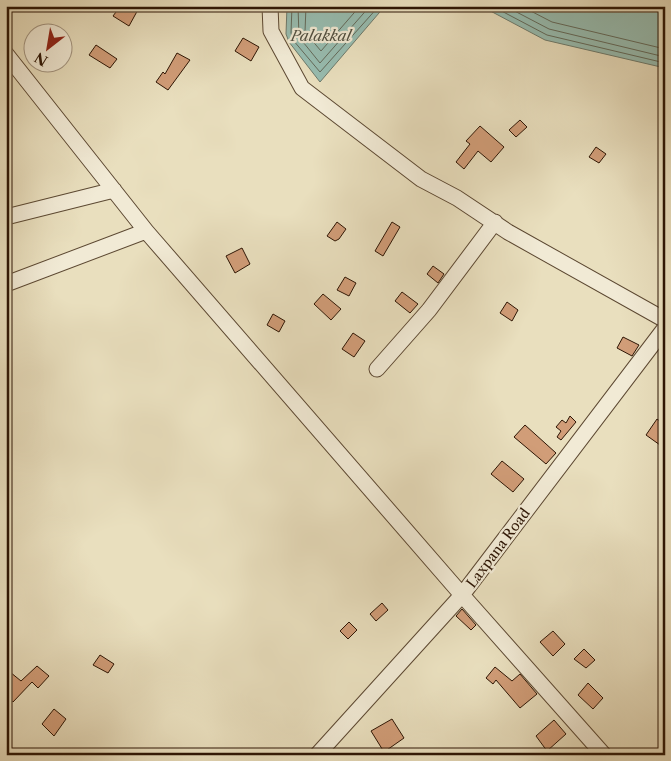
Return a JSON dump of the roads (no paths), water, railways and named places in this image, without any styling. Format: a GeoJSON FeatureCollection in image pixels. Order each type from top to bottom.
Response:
{"type":"FeatureCollection","features":[{"type":"Feature","properties":{"kind":"street"},"geometry":{"type":"LineString","coordinates":[[270,6],[274,37],[302,88],[421,178],[496,222],[508,232],[665,320]]}},
{"type":"Feature","properties":{"kind":"street"},"geometry":{"type":"LineString","coordinates":[[6,54],[146,231],[462,595],[604,755]]}},
{"type":"Feature","properties":{"kind":"street"},"geometry":{"type":"LineString","coordinates":[[6,217],[114,190]]}},
{"type":"Feature","properties":{"kind":"street"},"geometry":{"type":"LineString","coordinates":[[377,369],[429,310],[496,222]]}},
{"type":"Feature","properties":{"kind":"street"},"geometry":{"type":"LineString","coordinates":[[6,284],[146,231]]}},
{"type":"Feature","properties":{"kind":"street","name":"Laxpana Road"},"geometry":{"type":"LineString","coordinates":[[317,755],[462,595],[665,328]]}},
{"type":"Feature","properties":{"kind":"water","name":"Palakkal"},"geometry":{"type":"Polygon","coordinates":[[[287,6],[385,6],[320,82],[289,42],[286,34],[287,6]]]}},
{"type":"Feature","properties":{"kind":"water"},"geometry":{"type":"Polygon","coordinates":[[[481,6],[665,6],[665,68],[545,40],[481,6]]]}}]}
